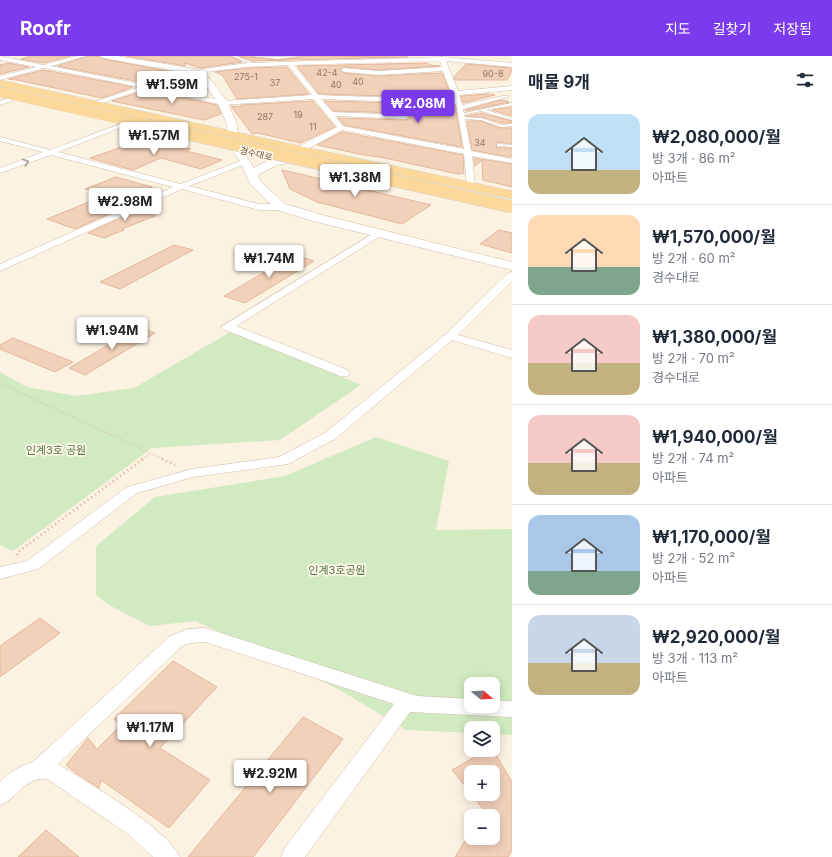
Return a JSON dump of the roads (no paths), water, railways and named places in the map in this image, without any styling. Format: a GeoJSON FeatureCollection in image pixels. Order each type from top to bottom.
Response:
{"type":"FeatureCollection","features":[{"type":"Feature","properties":{"kind":"main road","name":"경수대로"},"geometry":{"type":"LineString","coordinates":[[0,83],[299,150],[512,195]]}},
{"type":"Feature","properties":{"kind":"main road"},"geometry":{"type":"LineString","coordinates":[[0,88],[512,201]]}},
{"type":"Feature","properties":{"kind":"main road"},"geometry":{"type":"LineString","coordinates":[[0,92],[512,207]]}},
{"type":"Feature","properties":{"kind":"main road","name":"경수대로"},"geometry":{"type":"LineString","coordinates":[[0,96],[512,212]]}},
{"type":"Feature","properties":{"kind":"street"},"geometry":{"type":"LineString","coordinates":[[0,78],[82,56]]}},
{"type":"Feature","properties":{"kind":"street"},"geometry":{"type":"LineString","coordinates":[[103,56],[193,72],[208,81],[223,103],[231,122],[236,149],[245,161],[256,184],[281,207]]}},
{"type":"Feature","properties":{"kind":"street"},"geometry":{"type":"LineString","coordinates":[[0,58],[210,99],[223,103],[316,97],[406,100],[461,110],[472,104],[512,95]]}},
{"type":"Feature","properties":{"kind":"street"},"geometry":{"type":"LineString","coordinates":[[442,58],[461,110],[468,152],[471,186]]}},
{"type":"Feature","properties":{"kind":"street"},"geometry":{"type":"LineString","coordinates":[[92,104],[193,72],[256,65],[442,58],[512,65]]}},
{"type":"Feature","properties":{"kind":"street"},"geometry":{"type":"LineString","coordinates":[[289,63],[300,72],[316,97],[341,128]]}},
{"type":"Feature","properties":{"kind":"street"},"geometry":{"type":"LineString","coordinates":[[338,70],[379,73],[445,69]]}},
{"type":"Feature","properties":{"kind":"street"},"geometry":{"type":"LineString","coordinates":[[456,93],[512,88]]}},
{"type":"Feature","properties":{"kind":"street"},"geometry":{"type":"LineString","coordinates":[[0,103],[13,99]]}},
{"type":"Feature","properties":{"kind":"street"},"geometry":{"type":"LineString","coordinates":[[330,114],[406,117],[406,100]]}},
{"type":"Feature","properties":{"kind":"street"},"geometry":{"type":"LineString","coordinates":[[0,171],[52,153],[126,124]]}},
{"type":"Feature","properties":{"kind":"street"},"geometry":{"type":"LineString","coordinates":[[299,150],[341,128],[512,161]]}},
{"type":"Feature","properties":{"kind":"street"},"geometry":{"type":"LineString","coordinates":[[0,139],[259,207],[281,207],[318,218],[512,266]]}},
{"type":"Feature","properties":{"kind":"street"},"geometry":{"type":"LineString","coordinates":[[479,155],[512,150]]}},
{"type":"Feature","properties":{"kind":"street"},"geometry":{"type":"LineString","coordinates":[[0,268],[180,187],[245,161]]}},
{"type":"Feature","properties":{"kind":"street"},"geometry":{"type":"LineString","coordinates":[[251,174],[276,162],[287,161]]}},
{"type":"Feature","properties":{"kind":"street"},"geometry":{"type":"LineString","coordinates":[[344,373],[227,327],[379,233]]}},
{"type":"Feature","properties":{"kind":"street"},"geometry":{"type":"LineString","coordinates":[[0,574],[32,565],[132,490],[192,473],[283,461],[330,436],[450,336],[512,275]]}},
{"type":"Feature","properties":{"kind":"street"},"geometry":{"type":"LineString","coordinates":[[450,336],[512,354]]}},
{"type":"Feature","properties":{"kind":"street"},"geometry":{"type":"LineString","coordinates":[[40,768],[176,641],[188,636],[204,635],[417,704]]}},
{"type":"Feature","properties":{"kind":"street"},"geometry":{"type":"LineString","coordinates":[[292,857],[405,705],[417,704],[512,709]]}},
{"type":"Feature","properties":{"kind":"street"},"geometry":{"type":"LineString","coordinates":[[0,796],[24,772],[40,768],[51,770],[136,828],[169,857]]}},
{"type":"Feature","properties":{"kind":"lane"},"geometry":{"type":"LineString","coordinates":[[233,56],[256,65]]}},
{"type":"Feature","properties":{"kind":"lane"},"geometry":{"type":"LineString","coordinates":[[251,56],[278,58],[301,56]]}},
{"type":"Feature","properties":{"kind":"lane"},"geometry":{"type":"LineString","coordinates":[[472,104],[486,109]]}},
{"type":"Feature","properties":{"kind":"lane"},"geometry":{"type":"LineString","coordinates":[[461,110],[481,110],[512,104]]}},
{"type":"Feature","properties":{"kind":"lane"},"geometry":{"type":"LineString","coordinates":[[461,110],[501,126],[512,125]]}},
{"type":"Feature","properties":{"kind":"lane"},"geometry":{"type":"LineString","coordinates":[[481,110],[512,119]]}},
{"type":"Feature","properties":{"kind":"lane"},"geometry":{"type":"LineString","coordinates":[[498,145],[512,146]]}},
{"type":"Feature","properties":{"kind":"park label","name":"인계3호 공원"},"geometry":{"type":"Point","coordinates":[56,450]}},
{"type":"Feature","properties":{"kind":"park label","name":"인계3호공원"},"geometry":{"type":"Point","coordinates":[337,570]}}]}
